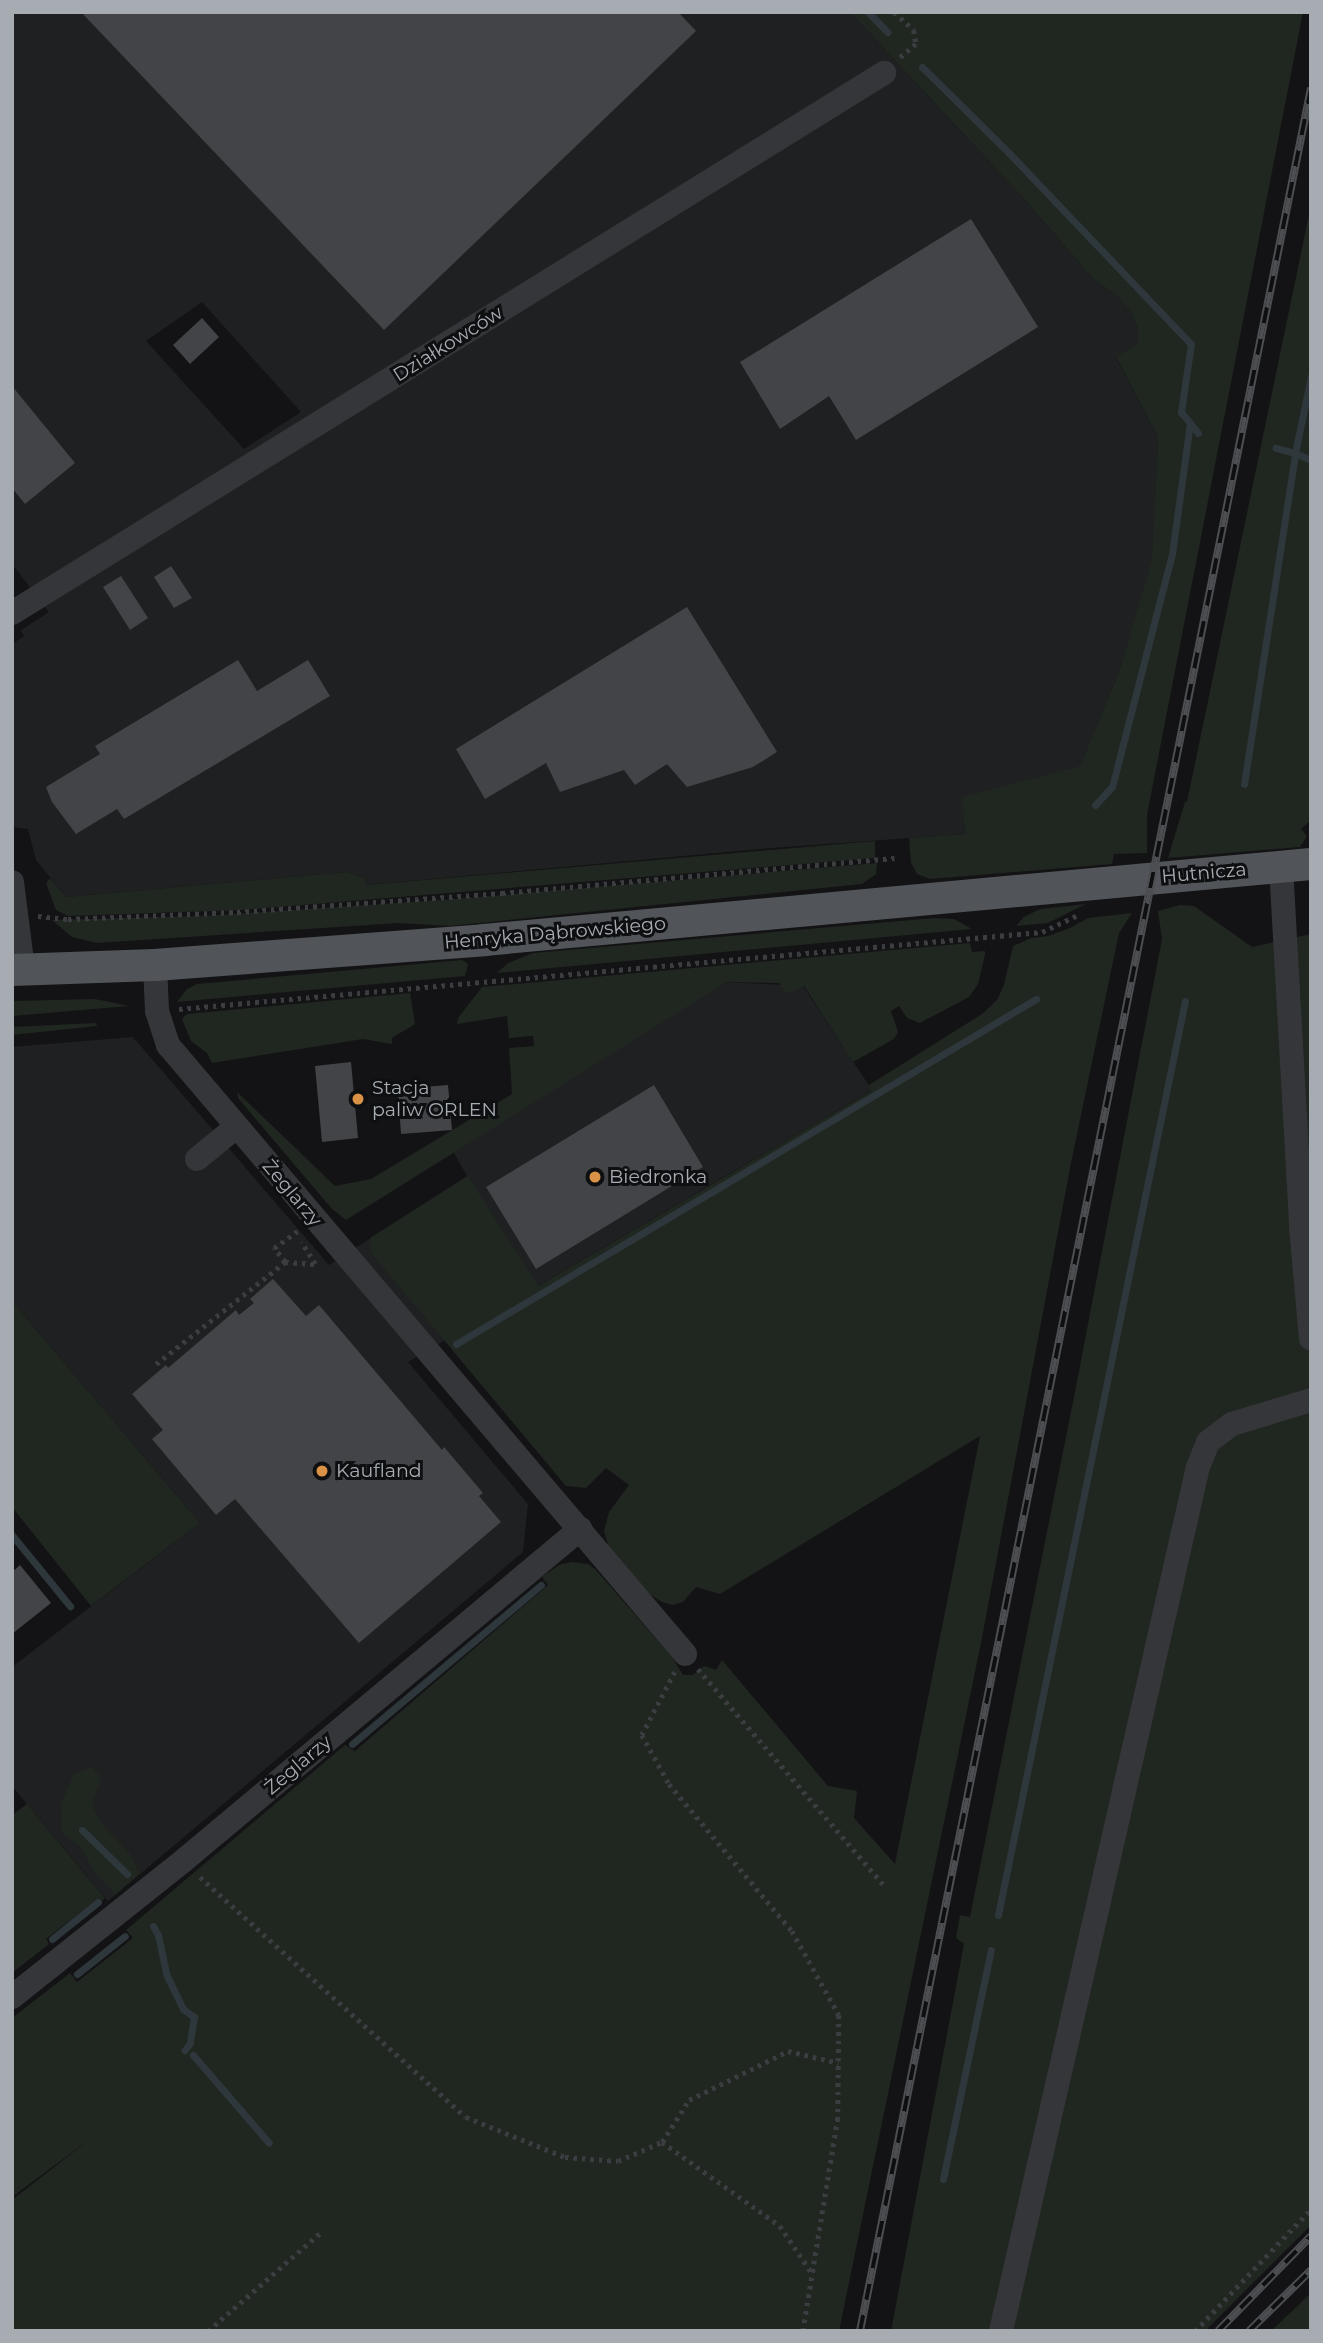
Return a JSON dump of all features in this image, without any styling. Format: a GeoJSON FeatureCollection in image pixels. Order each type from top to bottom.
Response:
{"type":"FeatureCollection","features":[{"type":"Feature","properties":{"kind":"main road","name":"Hutnicza"},"geometry":{"type":"LineString","coordinates":[[1093,896],[1296,865]]}},
{"type":"Feature","properties":{"kind":"main road","name":"Henryka Dąbrowskiego"},"geometry":{"type":"LineString","coordinates":[[18,969],[155,965],[1093,896]]}},
{"type":"Feature","properties":{"kind":"street","name":"Działkowców"},"geometry":{"type":"LineString","coordinates":[[12,613],[884,73]]}},
{"type":"Feature","properties":{"kind":"street"},"geometry":{"type":"LineString","coordinates":[[1296,865],[1311,1339]]}},
{"type":"Feature","properties":{"kind":"street"},"geometry":{"type":"LineString","coordinates":[[12,882],[19,915],[18,969]]}},
{"type":"Feature","properties":{"kind":"street","name":"Żeglarzy"},"geometry":{"type":"LineString","coordinates":[[155,965],[157,1011],[168,1045],[685,1654]]}},
{"type":"Feature","properties":{"kind":"street"},"geometry":{"type":"LineString","coordinates":[[197,1159],[236,1126]]}},
{"type":"Feature","properties":{"kind":"street"},"geometry":{"type":"LineString","coordinates":[[1000,2331],[1198,1467],[1208,1442],[1232,1424],[1311,1400]]}},
{"type":"Feature","properties":{"kind":"street","name":"Żeglarzy"},"geometry":{"type":"LineString","coordinates":[[12,1997],[183,1861],[580,1529]]}},
{"type":"Feature","properties":{"kind":"path"},"geometry":{"type":"LineString","coordinates":[[884,73],[916,44],[914,30],[894,12]]}},
{"type":"Feature","properties":{"kind":"path"},"geometry":{"type":"LineString","coordinates":[[19,915],[68,919],[237,912],[502,893],[894,858]]}},
{"type":"Feature","properties":{"kind":"path"},"geometry":{"type":"LineString","coordinates":[[175,1010],[1042,932],[1093,896]]}},
{"type":"Feature","properties":{"kind":"path"},"geometry":{"type":"LineString","coordinates":[[156,1364],[285,1262],[315,1264],[295,1232],[303,1226]]}},
{"type":"Feature","properties":{"kind":"path"},"geometry":{"type":"LineString","coordinates":[[285,1262],[274,1248],[292,1234]]}},
{"type":"Feature","properties":{"kind":"path"},"geometry":{"type":"LineString","coordinates":[[803,2329],[838,2118],[839,2015],[792,1931],[669,1784],[642,1735],[685,1654],[883,1884]]}},
{"type":"Feature","properties":{"kind":"path"},"geometry":{"type":"LineString","coordinates":[[183,1861],[466,2117],[565,2157],[618,2161],[662,2142],[690,2100],[788,2051],[839,2063]]}},
{"type":"Feature","properties":{"kind":"path"},"geometry":{"type":"LineString","coordinates":[[662,2142],[780,2226],[813,2274]]}},
{"type":"Feature","properties":{"kind":"path"},"geometry":{"type":"LineString","coordinates":[[1195,2331],[1311,2210]]}},
{"type":"Feature","properties":{"kind":"path"},"geometry":{"type":"LineString","coordinates":[[208,2331],[320,2233]]}},
{"type":"Feature","properties":{"kind":"shaded area"},"geometry":{"type":"Polygon","coordinates":[[[12,12],[850,12],[1025,200],[1094,280],[1115,294],[1131,312],[1138,329],[1138,343],[1116,358],[1158,437],[1153,559],[1119,672],[1080,767],[963,797],[965,834],[760,849],[365,885],[364,878],[347,872],[66,897],[36,860],[28,829],[12,827],[12,644],[24,636],[21,630],[49,612],[12,564],[12,12]],[[202,302],[146,341],[244,449],[301,412],[202,302]]]}},
{"type":"Feature","properties":{"kind":"shaded area"},"geometry":{"type":"Polygon","coordinates":[[[850,12],[1303,12],[1147,815],[1147,853],[1114,854],[1112,864],[930,879],[917,874],[911,863],[909,838],[965,834],[962,797],[1080,766],[1119,672],[1152,559],[1158,437],[1116,357],[1138,343],[1138,329],[1131,312],[1115,294],[1094,280],[1025,200],[850,12]]]}},
{"type":"Feature","properties":{"kind":"shaded area"},"geometry":{"type":"Polygon","coordinates":[[[1311,205],[1311,820],[1301,829],[1307,836],[1300,847],[1168,858],[1187,802],[1311,205]]]}},
{"type":"Feature","properties":{"kind":"shaded area"},"geometry":{"type":"Polygon","coordinates":[[[875,841],[875,858],[241,910],[68,916],[56,910],[46,883],[50,878],[66,897],[347,872],[364,878],[366,885],[875,841]]]}},
{"type":"Feature","properties":{"kind":"shaded area"},"geometry":{"type":"Polygon","coordinates":[[[877,863],[876,874],[862,884],[450,926],[399,923],[97,943],[72,937],[52,920],[204,916],[456,899],[877,863]]]}},
{"type":"Feature","properties":{"kind":"shaded area"},"geometry":{"type":"Polygon","coordinates":[[[1086,904],[1048,923],[1016,926],[1024,917],[1040,909],[1086,904]]]}},
{"type":"Feature","properties":{"kind":"shaded area"},"geometry":{"type":"Polygon","coordinates":[[[1180,905],[1194,906],[1252,947],[1311,934],[1311,2225],[1205,2331],[891,2331],[964,1944],[956,1938],[960,1915],[970,1917],[1162,939],[1158,911],[1180,905]]]}},
{"type":"Feature","properties":{"kind":"shaded area"},"geometry":{"type":"Polygon","coordinates":[[[1132,913],[1119,933],[1070,1168],[981,1643],[839,2331],[12,2331],[12,2200],[90,2139],[12,2197],[12,2018],[70,1973],[77,1982],[133,1938],[126,1930],[345,1745],[355,1751],[548,1585],[542,1577],[559,1565],[571,1562],[588,1564],[596,1570],[672,1657],[683,1675],[693,1675],[704,1666],[716,1670],[722,1660],[828,1786],[857,1791],[854,1818],[895,1864],[980,1436],[720,1594],[696,1587],[683,1602],[673,1605],[662,1602],[648,1593],[609,1549],[604,1531],[609,1512],[629,1485],[606,1468],[586,1488],[566,1486],[371,1253],[370,1238],[468,1176],[538,1286],[871,1091],[869,1085],[982,1014],[997,1000],[1004,985],[1013,946],[1031,938],[1048,936],[1070,928],[1088,918],[1132,913]]]}},
{"type":"Feature","properties":{"kind":"shaded area"},"geometry":{"type":"Polygon","coordinates":[[[935,918],[954,919],[972,929],[497,973],[508,963],[533,953],[935,918]]]}},
{"type":"Feature","properties":{"kind":"shaded area"},"geometry":{"type":"Polygon","coordinates":[[[970,943],[972,952],[985,951],[985,955],[978,984],[969,997],[920,1023],[907,1018],[899,1006],[891,1011],[898,1032],[894,1039],[853,1062],[804,986],[787,994],[779,983],[727,982],[346,1220],[332,1209],[238,1098],[237,1092],[335,1186],[371,1179],[512,1094],[509,1048],[534,1046],[533,1036],[509,1038],[507,1016],[457,1024],[458,1018],[482,987],[970,943]]]}},
{"type":"Feature","properties":{"kind":"shaded area"},"geometry":{"type":"Polygon","coordinates":[[[462,960],[468,964],[465,976],[177,1002],[187,989],[197,984],[462,960]]]}},
{"type":"Feature","properties":{"kind":"shaded area","name":"Kaufland"},"geometry":{"type":"Polygon","coordinates":[[[727,982],[803,986],[872,1090],[408,1362],[528,1504],[523,1552],[108,1901],[12,1786],[12,1667],[200,1523],[12,1301],[12,1047],[133,1037],[329,1265],[467,1176],[453,1151],[727,982]]]}},
{"type":"Feature","properties":{"kind":"shaded area"},"geometry":{"type":"Polygon","coordinates":[[[410,993],[415,1024],[392,1038],[392,1044],[363,1039],[212,1063],[207,1053],[191,1041],[182,1019],[187,1014],[410,993]]]}},
{"type":"Feature","properties":{"kind":"shaded area"},"geometry":{"type":"Polygon","coordinates":[[[95,999],[129,1006],[12,1016],[12,1001],[95,999]]]}},
{"type":"Feature","properties":{"kind":"shaded area"},"geometry":{"type":"Polygon","coordinates":[[[96,1023],[97,1026],[12,1035],[12,1027],[96,1023]]]}},
{"type":"Feature","properties":{"kind":"shaded area"},"geometry":{"type":"Polygon","coordinates":[[[12,1301],[200,1523],[91,1606],[12,1507],[12,1301]]]}},
{"type":"Feature","properties":{"kind":"shaded area"},"geometry":{"type":"Polygon","coordinates":[[[92,1767],[101,1777],[92,1805],[102,1824],[130,1854],[140,1873],[116,1894],[94,1872],[81,1847],[62,1833],[62,1801],[74,1774],[92,1767]]]}},
{"type":"Feature","properties":{"kind":"shaded area"},"geometry":{"type":"Polygon","coordinates":[[[27,1804],[105,1898],[102,1901],[99,1898],[46,1939],[49,1944],[12,1973],[12,1815],[27,1804]]]}},
{"type":"Feature","properties":{"kind":"shaded area"},"geometry":{"type":"Polygon","coordinates":[[[1311,2293],[1311,2331],[1271,2331],[1311,2293]]]}},
{"type":"Feature","properties":{"kind":"building"},"geometry":{"type":"Polygon","coordinates":[[[81,12],[678,12],[696,31],[384,330],[81,12]]]}},
{"type":"Feature","properties":{"kind":"building"},"geometry":{"type":"Polygon","coordinates":[[[971,219],[1038,327],[856,440],[829,396],[780,429],[740,362],[971,219]]]}},
{"type":"Feature","properties":{"kind":"building"},"geometry":{"type":"Polygon","coordinates":[[[202,318],[219,337],[190,364],[173,345],[202,318]]]}},
{"type":"Feature","properties":{"kind":"building"},"geometry":{"type":"Polygon","coordinates":[[[12,386],[75,463],[25,504],[12,488],[12,386]]]}},
{"type":"Feature","properties":{"kind":"building"},"geometry":{"type":"Polygon","coordinates":[[[171,566],[192,598],[174,608],[154,577],[171,566]]]}},
{"type":"Feature","properties":{"kind":"building"},"geometry":{"type":"Polygon","coordinates":[[[121,576],[148,618],[130,630],[103,587],[121,576]]]}},
{"type":"Feature","properties":{"kind":"building"},"geometry":{"type":"Polygon","coordinates":[[[687,607],[777,752],[753,767],[687,787],[667,764],[635,785],[624,770],[560,792],[546,763],[485,799],[456,749],[687,607]]]}},
{"type":"Feature","properties":{"kind":"building"},"geometry":{"type":"Polygon","coordinates":[[[238,660],[257,691],[308,660],[330,696],[124,819],[117,809],[76,834],[52,802],[46,787],[100,754],[95,746],[238,660]]]}},
{"type":"Feature","properties":{"kind":"building"},"geometry":{"type":"Polygon","coordinates":[[[351,1062],[358,1138],[322,1142],[315,1066],[351,1062]]]}},
{"type":"Feature","properties":{"kind":"building"},"geometry":{"type":"Polygon","coordinates":[[[448,1085],[452,1130],[401,1134],[398,1089],[448,1085]]]}},
{"type":"Feature","properties":{"kind":"building","name":"Biedronka"},"geometry":{"type":"Polygon","coordinates":[[[654,1085],[703,1167],[536,1269],[486,1187],[654,1085]]]}},
{"type":"Feature","properties":{"kind":"building","name":"Kaufland"},"geometry":{"type":"Polygon","coordinates":[[[273,1279],[306,1316],[319,1305],[442,1450],[444,1447],[483,1493],[479,1496],[501,1522],[359,1643],[235,1499],[216,1515],[152,1439],[163,1430],[132,1394],[166,1365],[168,1368],[236,1310],[239,1315],[254,1303],[250,1299],[273,1279]]]}},
{"type":"Feature","properties":{"kind":"building"},"geometry":{"type":"Polygon","coordinates":[[[20,1565],[51,1603],[12,1634],[12,1572],[20,1565]]]}},
{"type":"Feature","properties":{"kind":"waterway"},"geometry":{"type":"LineString","coordinates":[[868,12],[887,32]]}},
{"type":"Feature","properties":{"kind":"waterway"},"geometry":{"type":"LineString","coordinates":[[922,67],[1008,152],[1191,344],[1181,412],[1198,433]]}},
{"type":"Feature","properties":{"kind":"waterway"},"geometry":{"type":"LineString","coordinates":[[1311,376],[1295,453],[1311,460]]}},
{"type":"Feature","properties":{"kind":"waterway"},"geometry":{"type":"LineString","coordinates":[[1095,805],[1112,787],[1172,554],[1190,423]]}},
{"type":"Feature","properties":{"kind":"waterway"},"geometry":{"type":"LineString","coordinates":[[1244,784],[1295,453],[1276,448]]}},
{"type":"Feature","properties":{"kind":"waterway"},"geometry":{"type":"LineString","coordinates":[[456,1344],[1036,999]]}},
{"type":"Feature","properties":{"kind":"waterway"},"geometry":{"type":"LineString","coordinates":[[998,1915],[1185,1001]]}},
{"type":"Feature","properties":{"kind":"waterway"},"geometry":{"type":"LineString","coordinates":[[12,1535],[70,1606]]}},
{"type":"Feature","properties":{"kind":"waterway"},"geometry":{"type":"LineString","coordinates":[[352,1744],[541,1585]]}},
{"type":"Feature","properties":{"kind":"waterway"},"geometry":{"type":"LineString","coordinates":[[82,1830],[127,1874]]}},
{"type":"Feature","properties":{"kind":"waterway"},"geometry":{"type":"LineString","coordinates":[[52,1939],[98,1902]]}},
{"type":"Feature","properties":{"kind":"waterway"},"geometry":{"type":"LineString","coordinates":[[153,1926],[158,1935],[166,1974],[183,2009],[194,2017],[190,2043],[185,2050]]}},
{"type":"Feature","properties":{"kind":"waterway"},"geometry":{"type":"LineString","coordinates":[[77,1974],[125,1936]]}},
{"type":"Feature","properties":{"kind":"waterway"},"geometry":{"type":"LineString","coordinates":[[943,2179],[991,1950]]}},
{"type":"Feature","properties":{"kind":"waterway"},"geometry":{"type":"LineString","coordinates":[[193,2055],[269,2143]]}},
{"type":"Feature","properties":{"kind":"railway"},"geometry":{"type":"LineString","coordinates":[[860,2331],[1311,88]]}},
{"type":"Feature","properties":{"kind":"railway"},"geometry":{"type":"LineString","coordinates":[[1218,2331],[1311,2236]]}},
{"type":"Feature","properties":{"kind":"railway"},"geometry":{"type":"LineString","coordinates":[[1249,2331],[1311,2270]]}},
{"type":"Feature","properties":{"kind":"place","name":"Stacja paliw ORLEN"},"geometry":{"type":"Point","coordinates":[358,1099]}},
{"type":"Feature","properties":{"kind":"place","name":"Biedronka"},"geometry":{"type":"Point","coordinates":[595,1177]}},
{"type":"Feature","properties":{"kind":"place","name":"Kaufland"},"geometry":{"type":"Point","coordinates":[322,1471]}}]}
